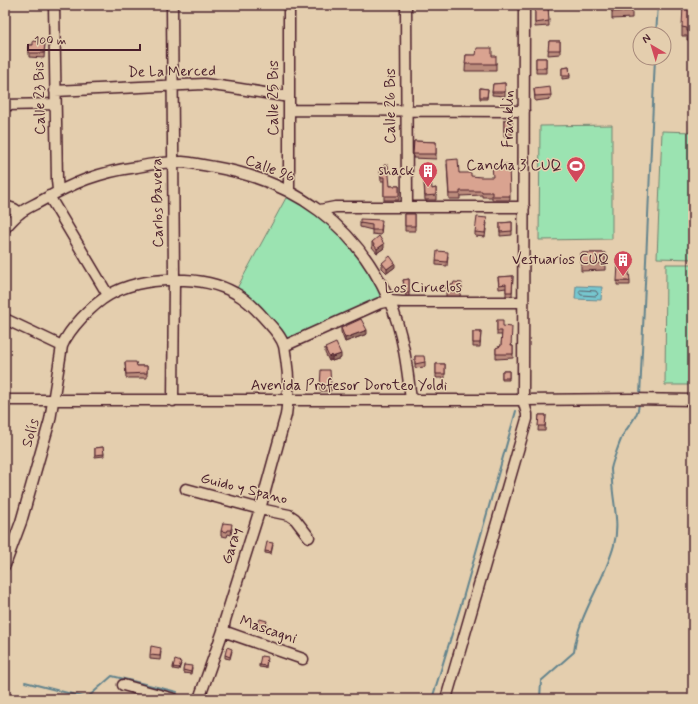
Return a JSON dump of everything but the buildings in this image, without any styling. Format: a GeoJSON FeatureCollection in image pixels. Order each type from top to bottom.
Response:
{"type":"FeatureCollection","features":[{"type":"Feature","properties":{"kind":"street","name":"Calle 23 Bis"},"geometry":{"type":"LineString","coordinates":[[54,5],[58,190]]}},
{"type":"Feature","properties":{"kind":"street","name":"Carlos Bavera"},"geometry":{"type":"LineString","coordinates":[[172,5],[174,280],[173,401]]}},
{"type":"Feature","properties":{"kind":"street","name":"Calle 25 Bis"},"geometry":{"type":"LineString","coordinates":[[289,5],[289,192]]}},
{"type":"Feature","properties":{"kind":"street","name":"Calle 26 Bis"},"geometry":{"type":"LineString","coordinates":[[406,5],[405,111],[407,207]]}},
{"type":"Feature","properties":{"kind":"street","name":"Franklin"},"geometry":{"type":"LineString","coordinates":[[446,699],[527,419],[523,400],[524,5]]}},
{"type":"Feature","properties":{"kind":"street","name":"De La Merced"},"geometry":{"type":"LineString","coordinates":[[55,91],[198,84],[216,85],[289,97]]}},
{"type":"Feature","properties":{"kind":"street"},"geometry":{"type":"LineString","coordinates":[[5,105],[55,104]]}},
{"type":"Feature","properties":{"kind":"street"},"geometry":{"type":"LineString","coordinates":[[290,110],[524,112]]}},
{"type":"Feature","properties":{"kind":"street","name":"Calle 96"},"geometry":{"type":"LineString","coordinates":[[5,228],[20,213],[58,190],[95,175],[112,170],[172,162],[183,162],[224,169],[260,179],[305,200],[320,210],[351,240],[362,254],[390,301],[397,322],[404,351],[410,400]]}},
{"type":"Feature","properties":{"kind":"street"},"geometry":{"type":"LineString","coordinates":[[49,196],[108,295]]}},
{"type":"Feature","properties":{"kind":"street"},"geometry":{"type":"LineString","coordinates":[[5,206],[20,213]]}},
{"type":"Feature","properties":{"kind":"street"},"geometry":{"type":"LineString","coordinates":[[320,210],[335,206],[524,207]]}},
{"type":"Feature","properties":{"kind":"street"},"geometry":{"type":"LineString","coordinates":[[5,319],[62,346],[81,319],[108,295],[145,282],[174,280],[199,282],[213,284],[235,293],[269,323],[280,337],[284,346]]}},
{"type":"Feature","properties":{"kind":"street","name":"Los Ciruelos"},"geometry":{"type":"LineString","coordinates":[[284,346],[380,303],[390,301],[523,302]]}},
{"type":"Feature","properties":{"kind":"street","name":"Solís"},"geometry":{"type":"LineString","coordinates":[[5,565],[20,522],[50,420],[62,346]]}},
{"type":"Feature","properties":{"kind":"street","name":"Garay"},"geometry":{"type":"LineString","coordinates":[[198,699],[222,631],[260,509],[286,415],[288,400],[288,371],[284,346]]}},
{"type":"Feature","properties":{"kind":"street","name":"Avenida Profesor Doroteo Yoldi"},"geometry":{"type":"LineString","coordinates":[[5,400],[693,400]]}},
{"type":"Feature","properties":{"kind":"street","name":"Guido y Spano"},"geometry":{"type":"LineString","coordinates":[[186,489],[260,509],[289,515],[295,519],[309,537]]}},
{"type":"Feature","properties":{"kind":"street","name":"Mascagni"},"geometry":{"type":"LineString","coordinates":[[222,631],[303,658]]}},
{"type":"Feature","properties":{"kind":"street"},"geometry":{"type":"LineString","coordinates":[[123,685],[174,699]]}},
{"type":"Feature","properties":{"kind":"green space","name":"Cancha 3 CUQ"},"geometry":{"type":"Polygon","coordinates":[[[612,125],[612,239],[539,240],[540,126],[612,125]]]}},
{"type":"Feature","properties":{"kind":"green space"},"geometry":{"type":"Polygon","coordinates":[[[662,131],[693,132],[693,259],[657,258],[662,131]]]}},
{"type":"Feature","properties":{"kind":"green space"},"geometry":{"type":"Polygon","coordinates":[[[287,196],[314,212],[343,239],[360,260],[374,282],[380,294],[380,298],[292,337],[286,338],[236,290],[287,196]]]}},
{"type":"Feature","properties":{"kind":"green space"},"geometry":{"type":"Polygon","coordinates":[[[666,264],[693,264],[693,385],[665,385],[666,264]]]}},
{"type":"Feature","properties":{"kind":"water"},"geometry":{"type":"Polygon","coordinates":[[[576,286],[602,287],[601,300],[575,299],[576,286]]]}},
{"type":"Feature","properties":{"kind":"waterway"},"geometry":{"type":"LineString","coordinates":[[657,26],[658,5]]}},
{"type":"Feature","properties":{"kind":"waterway"},"geometry":{"type":"LineString","coordinates":[[640,396],[655,66]]}},
{"type":"Feature","properties":{"kind":"waterway"},"geometry":{"type":"LineString","coordinates":[[540,699],[541,681],[574,652],[577,637],[586,611],[610,559],[616,537],[616,514],[611,469],[614,457],[625,431],[636,416],[639,403]]}},
{"type":"Feature","properties":{"kind":"waterway"},"geometry":{"type":"LineString","coordinates":[[432,699],[463,598],[516,411]]}},
{"type":"Feature","properties":{"kind":"waterway"},"geometry":{"type":"LineString","coordinates":[[25,682],[87,698],[112,676],[177,692]]}},
{"type":"Feature","properties":{"kind":"place","name":"Cancha 3 CUQ"},"geometry":{"type":"Point","coordinates":[576,183]}},
{"type":"Feature","properties":{"kind":"place","name":"shack"},"geometry":{"type":"Point","coordinates":[428,188]}},
{"type":"Feature","properties":{"kind":"place","name":"Vestuarios CUQ"},"geometry":{"type":"Point","coordinates":[623,277]}}]}
